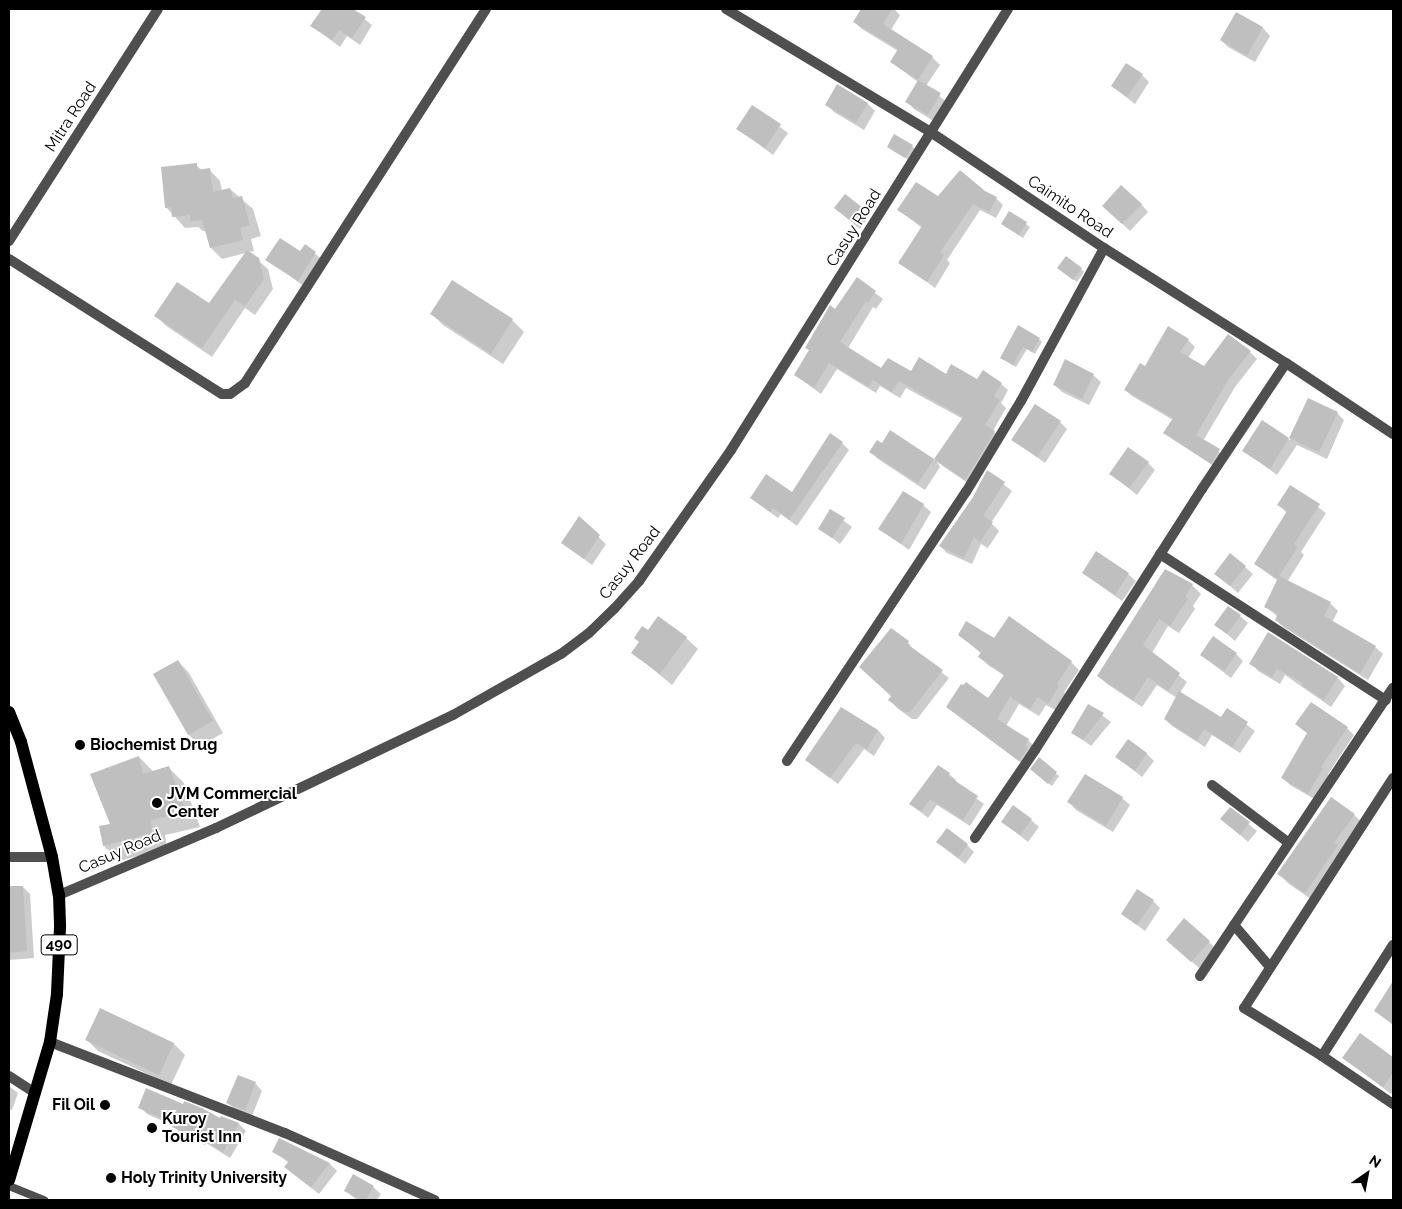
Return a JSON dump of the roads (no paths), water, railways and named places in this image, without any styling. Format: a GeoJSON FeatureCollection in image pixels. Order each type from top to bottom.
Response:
{"type":"FeatureCollection","features":[{"type":"Feature","properties":{"kind":"main road","name":"490"},"geometry":{"type":"LineString","coordinates":[[9,712],[21,742],[52,857],[59,895],[60,927],[57,994],[50,1042],[9,1180]]}},
{"type":"Feature","properties":{"kind":"street","name":"Mitra Road"},"geometry":{"type":"LineString","coordinates":[[9,241],[158,9]]}},
{"type":"Feature","properties":{"kind":"street"},"geometry":{"type":"LineString","coordinates":[[9,259],[222,394],[230,394],[245,382],[486,9]]}},
{"type":"Feature","properties":{"kind":"street","name":"Caimito Road"},"geometry":{"type":"LineString","coordinates":[[726,9],[932,133],[1104,248],[1286,363],[1393,434]]}},
{"type":"Feature","properties":{"kind":"street","name":"Casuy Road"},"geometry":{"type":"LineString","coordinates":[[59,895],[216,828],[453,715],[561,654],[589,633],[639,581],[731,450],[932,133],[1008,9]]}},
{"type":"Feature","properties":{"kind":"street"},"geometry":{"type":"LineString","coordinates":[[787,761],[966,492],[1021,401],[1104,248]]}},
{"type":"Feature","properties":{"kind":"street"},"geometry":{"type":"LineString","coordinates":[[975,838],[1040,742],[1160,554],[1286,363]]}},
{"type":"Feature","properties":{"kind":"street"},"geometry":{"type":"LineString","coordinates":[[1160,554],[1386,700]]}},
{"type":"Feature","properties":{"kind":"street"},"geometry":{"type":"LineString","coordinates":[[1200,976],[1393,688]]}},
{"type":"Feature","properties":{"kind":"street"},"geometry":{"type":"LineString","coordinates":[[1393,778],[1244,1008],[1322,1056],[1393,1104]]}},
{"type":"Feature","properties":{"kind":"street"},"geometry":{"type":"LineString","coordinates":[[1212,784],[1289,843]]}},
{"type":"Feature","properties":{"kind":"street"},"geometry":{"type":"LineString","coordinates":[[9,857],[52,857]]}},
{"type":"Feature","properties":{"kind":"street"},"geometry":{"type":"LineString","coordinates":[[1234,925],[1270,967]]}},
{"type":"Feature","properties":{"kind":"street"},"geometry":{"type":"LineString","coordinates":[[1322,1056],[1393,945]]}},
{"type":"Feature","properties":{"kind":"street"},"geometry":{"type":"LineString","coordinates":[[50,1042],[285,1133],[435,1200]]}},
{"type":"Feature","properties":{"kind":"street"},"geometry":{"type":"LineString","coordinates":[[9,1076],[35,1094]]}},
{"type":"Feature","properties":{"kind":"lane"},"geometry":{"type":"LineString","coordinates":[[9,1186],[44,1200]]}},
{"type":"Feature","properties":{"kind":"place","name":"Biochemist Drug"},"geometry":{"type":"Point","coordinates":[80,745]}},
{"type":"Feature","properties":{"kind":"place","name":"JVM Commercial Center"},"geometry":{"type":"Point","coordinates":[157,803]}},
{"type":"Feature","properties":{"kind":"place","name":"Fil Oil"},"geometry":{"type":"Point","coordinates":[105,1105]}},
{"type":"Feature","properties":{"kind":"place","name":"Kuroy Tourist Inn"},"geometry":{"type":"Point","coordinates":[152,1128]}},
{"type":"Feature","properties":{"kind":"place","name":"Holy Trinity University"},"geometry":{"type":"Point","coordinates":[111,1178]}}]}
